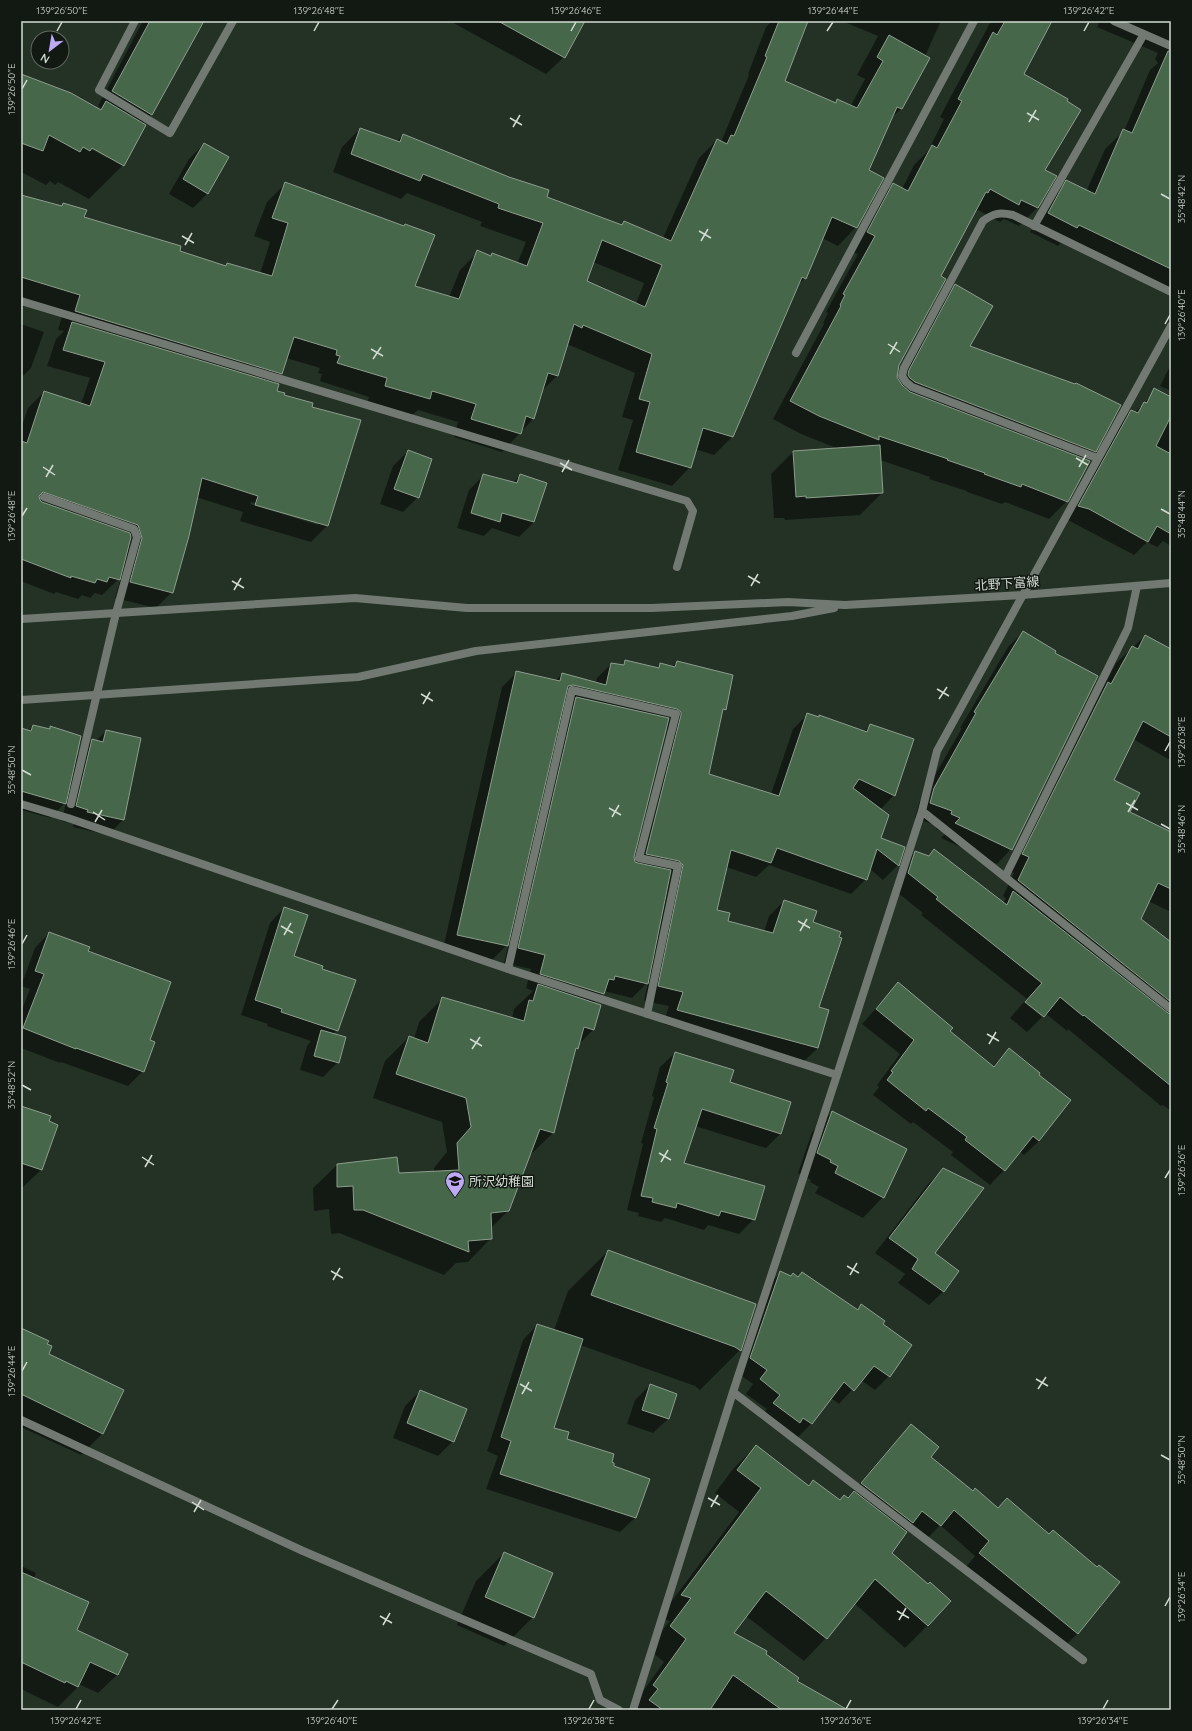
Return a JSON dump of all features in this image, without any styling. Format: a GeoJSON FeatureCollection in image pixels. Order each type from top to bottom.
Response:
{"type":"FeatureCollection","features":[{"type":"Feature","properties":{"kind":"street"},"geometry":{"type":"LineString","coordinates":[[135,21],[99,90],[170,133],[233,21]]}},
{"type":"Feature","properties":{"kind":"street"},"geometry":{"type":"LineString","coordinates":[[796,353],[974,21]]}},
{"type":"Feature","properties":{"kind":"street"},"geometry":{"type":"LineString","coordinates":[[1114,21],[1171,46]]}},
{"type":"Feature","properties":{"kind":"street"},"geometry":{"type":"LineString","coordinates":[[1034,226],[1144,34]]}},
{"type":"Feature","properties":{"kind":"street"},"geometry":{"type":"LineString","coordinates":[[1097,458],[912,387],[902,376],[983,220],[1000,212],[1013,215],[1171,292]]}},
{"type":"Feature","properties":{"kind":"street"},"geometry":{"type":"LineString","coordinates":[[21,301],[686,501],[693,511],[677,567]]}},
{"type":"Feature","properties":{"kind":"street"},"geometry":{"type":"LineString","coordinates":[[633,1710],[733,1392],[838,1075],[922,811],[938,751],[1097,458],[1171,326]]}},
{"type":"Feature","properties":{"kind":"street"},"geometry":{"type":"LineString","coordinates":[[44,497],[134,529],[137,537],[116,614],[72,804]]}},
{"type":"Feature","properties":{"kind":"street","name":"北野下富線"},"geometry":{"type":"LineString","coordinates":[[845,605],[1022,595],[1171,583]]}},
{"type":"Feature","properties":{"kind":"street"},"geometry":{"type":"LineString","coordinates":[[1005,876],[1128,628],[1137,586]]}},
{"type":"Feature","properties":{"kind":"street"},"geometry":{"type":"LineString","coordinates":[[21,619],[355,598],[467,608],[652,608],[788,602],[845,605]]}},
{"type":"Feature","properties":{"kind":"street"},"geometry":{"type":"LineString","coordinates":[[21,700],[358,678],[471,651],[792,616],[845,605]]}},
{"type":"Feature","properties":{"kind":"street"},"geometry":{"type":"LineString","coordinates":[[508,969],[572,690],[676,714],[639,858],[678,866],[647,1014]]}},
{"type":"Feature","properties":{"kind":"street"},"geometry":{"type":"LineString","coordinates":[[21,804],[83,823],[508,969],[838,1075]]}},
{"type":"Feature","properties":{"kind":"street"},"geometry":{"type":"LineString","coordinates":[[922,811],[1171,1009]]}},
{"type":"Feature","properties":{"kind":"street"},"geometry":{"type":"LineString","coordinates":[[733,1392],[1083,1660]]}},
{"type":"Feature","properties":{"kind":"street"},"geometry":{"type":"LineString","coordinates":[[21,1420],[303,1551],[591,1674],[600,1700],[619,1710]]}},
{"type":"Feature","properties":{"kind":"building"},"geometry":{"type":"Polygon","coordinates":[[[150,21],[204,21],[152,115],[112,91],[150,21]]]}},
{"type":"Feature","properties":{"kind":"building"},"geometry":{"type":"Polygon","coordinates":[[[498,21],[585,21],[565,58],[498,21]]]}},
{"type":"Feature","properties":{"kind":"building"},"geometry":{"type":"Polygon","coordinates":[[[779,21],[808,21],[785,81],[836,103],[837,99],[857,108],[883,61],[877,57],[889,35],[930,58],[902,109],[897,107],[869,170],[884,178],[857,228],[832,217],[806,279],[802,277],[733,437],[703,428],[691,468],[636,452],[650,402],[639,399],[652,354],[583,325],[582,328],[574,324],[558,376],[548,373],[534,419],[526,416],[521,434],[471,419],[476,404],[432,391],[430,399],[385,386],[387,378],[337,363],[340,356],[336,355],[337,350],[294,337],[282,374],[75,311],[80,295],[21,277],[21,195],[62,206],[63,203],[87,210],[84,217],[181,246],[180,251],[226,266],[227,263],[272,276],[288,223],[272,218],[285,182],[404,226],[405,224],[435,235],[415,286],[459,299],[477,250],[491,256],[492,253],[527,266],[543,223],[498,208],[499,204],[423,174],[420,181],[351,154],[360,128],[400,142],[403,134],[509,177],[549,190],[547,197],[622,225],[624,221],[671,241],[717,139],[727,144],[731,135],[734,136],[767,57],[765,56],[779,21]],[[602,240],[587,281],[645,307],[662,265],[602,240]]]}},
{"type":"Feature","properties":{"kind":"building"},"geometry":{"type":"Polygon","coordinates":[[[1005,21],[1052,21],[1024,74],[1068,99],[1067,101],[1081,110],[1045,170],[1057,176],[1038,208],[1021,200],[1019,205],[990,189],[988,193],[986,192],[941,276],[946,279],[899,365],[897,377],[902,385],[910,392],[1090,461],[1068,502],[1022,484],[1021,487],[947,460],[948,459],[879,436],[879,440],[819,416],[790,401],[841,306],[840,305],[845,295],[843,294],[875,236],[867,232],[893,183],[908,191],[932,145],[937,148],[962,101],[958,99],[993,32],[997,35],[1005,21]]]}},
{"type":"Feature","properties":{"kind":"building"},"geometry":{"type":"Polygon","coordinates":[[[1168,51],[1171,51],[1171,269],[1079,225],[1077,228],[1048,213],[1066,180],[1095,194],[1123,129],[1132,133],[1168,51]]]}},
{"type":"Feature","properties":{"kind":"building"},"geometry":{"type":"Polygon","coordinates":[[[21,74],[71,93],[101,110],[106,101],[146,125],[124,166],[92,148],[90,151],[83,147],[80,152],[49,135],[43,151],[21,143],[21,74]]]}},
{"type":"Feature","properties":{"kind":"building"},"geometry":{"type":"Polygon","coordinates":[[[204,143],[229,157],[208,194],[183,179],[204,143]]]}},
{"type":"Feature","properties":{"kind":"building"},"geometry":{"type":"Polygon","coordinates":[[[955,284],[993,306],[970,346],[1075,384],[1076,383],[1121,405],[1096,452],[915,382],[910,378],[908,375],[909,370],[955,284]]]}},
{"type":"Feature","properties":{"kind":"building"},"geometry":{"type":"Polygon","coordinates":[[[72,322],[279,384],[277,391],[285,393],[284,395],[313,403],[312,407],[361,420],[328,526],[255,505],[258,496],[202,478],[189,536],[173,593],[130,582],[142,538],[138,525],[43,492],[39,496],[42,502],[130,533],[131,537],[120,580],[109,577],[107,582],[97,579],[95,583],[71,576],[71,578],[21,559],[21,441],[27,443],[44,391],[90,406],[105,362],[63,350],[72,322]]]}},
{"type":"Feature","properties":{"kind":"building"},"geometry":{"type":"Polygon","coordinates":[[[1154,388],[1171,397],[1171,416],[1156,446],[1171,454],[1171,534],[1157,526],[1148,542],[1089,509],[1078,506],[1131,410],[1138,413],[1144,402],[1147,403],[1154,388]]]}},
{"type":"Feature","properties":{"kind":"building"},"geometry":{"type":"Polygon","coordinates":[[[880,445],[883,493],[806,498],[806,496],[796,497],[793,451],[880,445]]]}},
{"type":"Feature","properties":{"kind":"building"},"geometry":{"type":"Polygon","coordinates":[[[408,450],[432,459],[419,498],[394,489],[408,450]]]}},
{"type":"Feature","properties":{"kind":"building"},"geometry":{"type":"Polygon","coordinates":[[[483,474],[517,483],[520,474],[547,483],[534,522],[502,513],[500,522],[471,513],[483,474]]]}},
{"type":"Feature","properties":{"kind":"building"},"geometry":{"type":"Polygon","coordinates":[[[1023,631],[1056,651],[1055,653],[1098,676],[1012,850],[955,823],[960,818],[951,814],[952,811],[930,803],[934,788],[976,713],[974,712],[1023,631]]]}},
{"type":"Feature","properties":{"kind":"building"},"geometry":{"type":"Polygon","coordinates":[[[1145,635],[1171,649],[1171,737],[1143,721],[1114,780],[1140,793],[1130,812],[1171,832],[1171,889],[1158,883],[1141,919],[1171,942],[1171,1002],[1018,880],[1029,857],[1022,854],[1108,682],[1111,684],[1132,646],[1138,649],[1145,635]]]}},
{"type":"Feature","properties":{"kind":"building"},"geometry":{"type":"Polygon","coordinates":[[[625,660],[659,668],[660,663],[675,667],[677,661],[733,675],[726,710],[723,709],[709,774],[779,796],[807,713],[819,717],[819,715],[867,732],[870,724],[914,739],[895,796],[859,779],[853,788],[889,815],[881,838],[905,847],[899,866],[877,849],[867,880],[777,848],[771,863],[731,850],[717,910],[730,913],[728,921],[773,933],[784,900],[817,911],[813,922],[841,932],[839,937],[842,938],[819,1007],[829,1010],[818,1048],[677,1010],[683,992],[658,986],[683,865],[679,861],[646,854],[681,715],[681,712],[677,709],[573,685],[568,686],[508,946],[457,935],[516,671],[560,681],[562,673],[606,685],[611,663],[624,665],[625,660]]]}},
{"type":"Feature","properties":{"kind":"building"},"geometry":{"type":"Polygon","coordinates":[[[576,697],[669,718],[634,857],[635,862],[671,870],[648,984],[615,976],[614,980],[609,979],[604,994],[540,974],[545,955],[518,948],[576,697]]]}},
{"type":"Feature","properties":{"kind":"building"},"geometry":{"type":"Polygon","coordinates":[[[33,725],[50,729],[50,726],[81,736],[66,804],[21,791],[21,728],[31,731],[33,725]]]}},
{"type":"Feature","properties":{"kind":"building"},"geometry":{"type":"Polygon","coordinates":[[[106,730],[141,738],[124,820],[87,812],[88,810],[76,806],[92,739],[103,742],[106,730]]]}},
{"type":"Feature","properties":{"kind":"building"},"geometry":{"type":"Polygon","coordinates":[[[934,849],[1007,905],[1013,891],[1171,1014],[1171,1086],[1060,997],[1044,1017],[1025,1002],[1042,983],[936,899],[938,897],[908,873],[915,851],[929,856],[934,849]]]}},
{"type":"Feature","properties":{"kind":"building"},"geometry":{"type":"Polygon","coordinates":[[[284,907],[308,915],[294,956],[323,966],[322,969],[356,980],[338,1031],[281,1012],[282,1009],[255,1000],[284,907]]]}},
{"type":"Feature","properties":{"kind":"building"},"geometry":{"type":"Polygon","coordinates":[[[49,932],[90,947],[88,951],[171,982],[150,1040],[155,1042],[144,1072],[76,1049],[23,1028],[44,974],[35,971],[49,932]]]}},
{"type":"Feature","properties":{"kind":"building"},"geometry":{"type":"Polygon","coordinates":[[[898,982],[953,1028],[950,1031],[994,1067],[1009,1048],[1040,1073],[1039,1075],[1071,1100],[1039,1141],[1033,1136],[1005,1171],[965,1140],[967,1137],[928,1108],[926,1111],[887,1080],[893,1072],[891,1071],[914,1040],[876,1009],[898,982]]]}},
{"type":"Feature","properties":{"kind":"building"},"geometry":{"type":"Polygon","coordinates":[[[538,984],[601,1005],[594,1030],[584,1027],[578,1049],[576,1048],[554,1133],[540,1129],[509,1211],[491,1213],[492,1239],[468,1241],[469,1252],[363,1210],[354,1210],[353,1186],[337,1187],[337,1164],[397,1157],[399,1173],[459,1170],[457,1143],[471,1127],[466,1098],[396,1074],[409,1036],[428,1043],[442,997],[524,1021],[529,1000],[533,1001],[538,984]]]}},
{"type":"Feature","properties":{"kind":"building"},"geometry":{"type":"Polygon","coordinates":[[[321,1030],[346,1037],[339,1063],[314,1056],[321,1030]]]}},
{"type":"Feature","properties":{"kind":"building"},"geometry":{"type":"Polygon","coordinates":[[[675,1052],[734,1070],[730,1082],[791,1102],[781,1134],[702,1109],[684,1163],[765,1186],[755,1220],[721,1211],[719,1216],[677,1203],[676,1208],[652,1202],[653,1198],[641,1196],[657,1129],[654,1128],[668,1083],[666,1082],[675,1052]]]}},
{"type":"Feature","properties":{"kind":"building"},"geometry":{"type":"Polygon","coordinates":[[[21,1106],[51,1116],[49,1121],[58,1125],[42,1170],[21,1163],[21,1106]]]}},
{"type":"Feature","properties":{"kind":"building"},"geometry":{"type":"Polygon","coordinates":[[[832,1111],[907,1149],[884,1198],[835,1173],[838,1166],[830,1162],[831,1160],[817,1153],[832,1111]]]}},
{"type":"Feature","properties":{"kind":"building"},"geometry":{"type":"Polygon","coordinates":[[[943,1168],[984,1188],[935,1253],[959,1271],[944,1292],[912,1269],[918,1259],[889,1238],[943,1168]]]}},
{"type":"Feature","properties":{"kind":"building"},"geometry":{"type":"Polygon","coordinates":[[[608,1250],[756,1304],[741,1351],[735,1347],[591,1295],[608,1250]]]}},
{"type":"Feature","properties":{"kind":"building"},"geometry":{"type":"Polygon","coordinates":[[[780,1271],[791,1276],[793,1273],[798,1277],[802,1272],[858,1310],[861,1304],[885,1321],[883,1324],[912,1345],[890,1377],[874,1366],[854,1391],[844,1382],[812,1424],[803,1418],[800,1423],[773,1403],[780,1395],[760,1379],[767,1370],[750,1358],[780,1271]]]}},
{"type":"Feature","properties":{"kind":"building"},"geometry":{"type":"Polygon","coordinates":[[[537,1324],[583,1339],[554,1428],[569,1432],[567,1439],[614,1454],[612,1462],[614,1463],[614,1466],[650,1479],[636,1518],[500,1474],[511,1441],[501,1437],[537,1324]]]}},
{"type":"Feature","properties":{"kind":"building"},"geometry":{"type":"Polygon","coordinates":[[[21,1328],[49,1341],[47,1344],[52,1346],[49,1354],[124,1390],[103,1434],[21,1394],[21,1328]]]}},
{"type":"Feature","properties":{"kind":"building"},"geometry":{"type":"Polygon","coordinates":[[[650,1384],[677,1394],[669,1419],[642,1410],[650,1384]]]}},
{"type":"Feature","properties":{"kind":"building"},"geometry":{"type":"Polygon","coordinates":[[[420,1390],[467,1409],[454,1442],[407,1423],[420,1390]]]}},
{"type":"Feature","properties":{"kind":"building"},"geometry":{"type":"Polygon","coordinates":[[[911,1424],[939,1447],[931,1457],[973,1491],[975,1488],[998,1508],[1007,1498],[1049,1534],[1053,1530],[1097,1567],[1099,1565],[1120,1582],[1078,1634],[979,1553],[989,1541],[954,1510],[941,1526],[922,1511],[913,1523],[861,1483],[911,1424]]]}},
{"type":"Feature","properties":{"kind":"building"},"geometry":{"type":"Polygon","coordinates":[[[756,1445],[809,1486],[813,1480],[840,1500],[844,1495],[848,1498],[854,1491],[907,1532],[892,1553],[928,1584],[930,1582],[951,1601],[928,1626],[875,1579],[827,1639],[766,1591],[734,1633],[767,1651],[766,1654],[799,1678],[797,1681],[848,1710],[782,1710],[733,1675],[710,1710],[663,1710],[649,1700],[658,1689],[653,1685],[686,1639],[670,1626],[691,1598],[681,1595],[761,1488],[737,1470],[756,1445]]]}},
{"type":"Feature","properties":{"kind":"building"},"geometry":{"type":"Polygon","coordinates":[[[504,1552],[553,1573],[534,1618],[485,1597],[504,1552]]]}},
{"type":"Feature","properties":{"kind":"building"},"geometry":{"type":"Polygon","coordinates":[[[21,1572],[89,1602],[77,1630],[128,1654],[118,1675],[90,1662],[78,1687],[66,1681],[65,1683],[21,1662],[21,1572]]]}},
{"type":"Feature","properties":{"kind":"place","name":"所沢幼稚園"},"geometry":{"type":"Point","coordinates":[455,1198]}}]}
